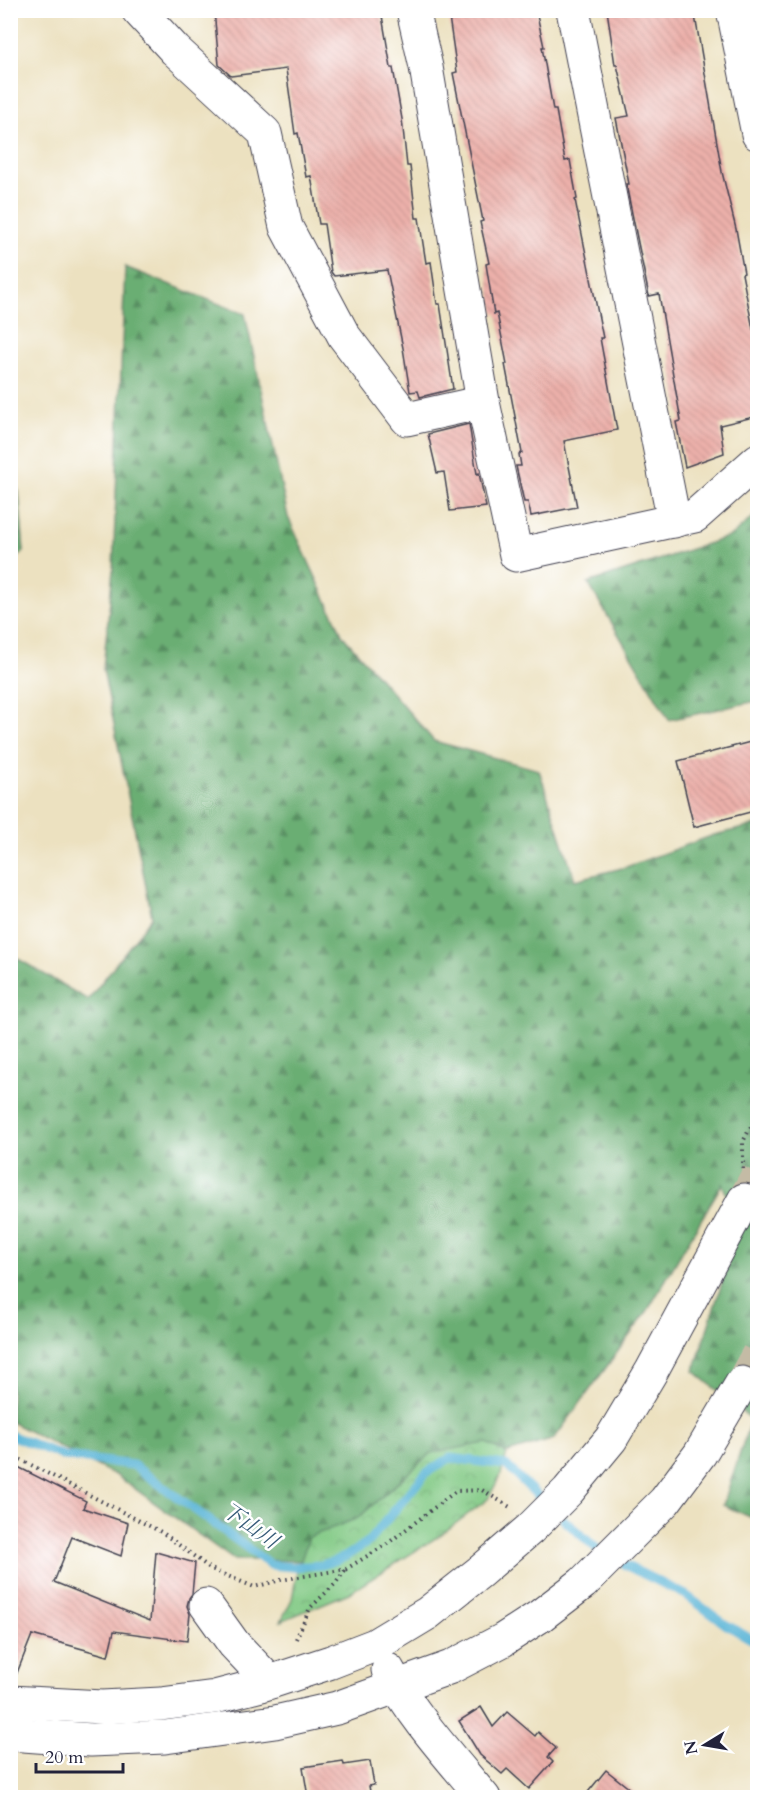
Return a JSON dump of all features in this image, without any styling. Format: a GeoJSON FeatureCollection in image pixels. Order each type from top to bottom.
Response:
{"type":"FeatureCollection","features":[{"type":"Feature","properties":{"kind":"street"},"geometry":{"type":"LineString","coordinates":[[138,10],[176,50],[266,133],[286,227],[344,336],[407,419],[483,402]]}},
{"type":"Feature","properties":{"kind":"street"},"geometry":{"type":"LineString","coordinates":[[414,10],[426,67],[483,402],[516,555],[695,516],[758,460]]}},
{"type":"Feature","properties":{"kind":"street"},"geometry":{"type":"LineString","coordinates":[[573,10],[674,521]]}},
{"type":"Feature","properties":{"kind":"street"},"geometry":{"type":"LineString","coordinates":[[733,10],[758,134]]}},
{"type":"Feature","properties":{"kind":"street"},"geometry":{"type":"LineString","coordinates":[[10,1702],[102,1707],[161,1704],[215,1697],[331,1662],[375,1645],[428,1613],[537,1522],[568,1491],[611,1439],[651,1372],[744,1200]]}},
{"type":"Feature","properties":{"kind":"street"},"geometry":{"type":"LineString","coordinates":[[10,1734],[91,1740],[165,1737],[275,1722],[337,1708],[451,1667],[503,1640],[540,1616],[583,1583],[665,1501],[700,1454],[742,1383]]}},
{"type":"Feature","properties":{"kind":"street"},"geometry":{"type":"LineString","coordinates":[[206,1605],[234,1644],[275,1680]]}},
{"type":"Feature","properties":{"kind":"street"},"geometry":{"type":"LineString","coordinates":[[375,1645],[397,1687],[484,1797]]}},
{"type":"Feature","properties":{"kind":"path"},"geometry":{"type":"LineString","coordinates":[[743,1142],[758,1112]]}},
{"type":"Feature","properties":{"kind":"path"},"geometry":{"type":"LineString","coordinates":[[10,1455],[163,1533],[211,1569],[254,1587],[346,1569],[387,1544],[456,1491],[482,1490],[537,1522]]}},
{"type":"Feature","properties":{"kind":"path"},"geometry":{"type":"LineString","coordinates":[[275,1680],[310,1608],[335,1584],[346,1569]]}},
{"type":"Feature","properties":{"kind":"green space"},"geometry":{"type":"Polygon","coordinates":[[[125,267],[245,314],[288,517],[343,636],[434,741],[539,770],[575,880],[626,867],[714,835],[757,825],[757,1520],[723,1505],[751,1419],[694,1371],[740,1226],[722,1184],[648,1310],[554,1439],[438,1474],[315,1561],[234,1560],[117,1476],[11,1422],[10,954],[88,1000],[152,917],[103,669],[113,570],[125,267]]]}},
{"type":"Feature","properties":{"kind":"green space"},"geometry":{"type":"Polygon","coordinates":[[[11,477],[19,492],[24,552],[11,561],[11,477]]]}},
{"type":"Feature","properties":{"kind":"green space"},"geometry":{"type":"Polygon","coordinates":[[[757,514],[757,701],[669,720],[588,583],[731,536],[757,514]]]}},
{"type":"Feature","properties":{"kind":"green space"},"geometry":{"type":"Polygon","coordinates":[[[486,1443],[507,1453],[501,1474],[488,1499],[439,1536],[349,1593],[281,1621],[292,1599],[297,1572],[309,1537],[358,1518],[431,1453],[486,1443]]]}},
{"type":"Feature","properties":{"kind":"building"},"geometry":{"type":"Polygon","coordinates":[[[214,10],[381,10],[402,119],[407,166],[410,166],[416,218],[419,218],[426,263],[431,262],[453,389],[420,397],[418,391],[410,392],[387,270],[334,276],[331,272],[324,224],[319,224],[311,176],[306,177],[298,133],[295,134],[286,69],[231,76],[219,65],[214,10]]]}},
{"type":"Feature","properties":{"kind":"building"},"geometry":{"type":"Polygon","coordinates":[[[448,10],[536,10],[553,110],[556,110],[565,161],[570,160],[577,199],[575,200],[603,338],[600,338],[617,430],[564,441],[577,507],[531,516],[528,502],[524,502],[516,466],[521,466],[519,454],[522,453],[497,313],[494,314],[486,264],[489,263],[480,222],[483,221],[453,73],[457,72],[448,10]]]}},
{"type":"Feature","properties":{"kind":"building"},"geometry":{"type":"Polygon","coordinates":[[[607,10],[694,10],[722,172],[736,229],[753,329],[755,328],[758,343],[758,416],[720,425],[724,453],[685,467],[676,422],[681,421],[659,294],[649,296],[626,184],[629,184],[616,118],[629,116],[617,65],[615,65],[607,10]]]}},
{"type":"Feature","properties":{"kind":"building"},"geometry":{"type":"Polygon","coordinates":[[[469,424],[477,474],[479,473],[486,507],[450,511],[444,472],[437,473],[428,434],[469,424]]]}},
{"type":"Feature","properties":{"kind":"building"},"geometry":{"type":"Polygon","coordinates":[[[758,740],[758,810],[694,827],[678,761],[758,740]]]}},
{"type":"Feature","properties":{"kind":"building"},"geometry":{"type":"Polygon","coordinates":[[[10,1463],[86,1501],[83,1508],[128,1523],[121,1556],[72,1537],[54,1582],[150,1621],[156,1552],[195,1563],[192,1594],[187,1606],[190,1614],[187,1641],[114,1631],[108,1656],[32,1635],[13,1683],[10,1683],[10,1463]]]}},
{"type":"Feature","properties":{"kind":"building"},"geometry":{"type":"Polygon","coordinates":[[[481,1707],[493,1727],[507,1712],[535,1736],[538,1732],[556,1748],[548,1757],[553,1762],[529,1789],[507,1769],[502,1774],[480,1755],[459,1721],[481,1707]]]}},
{"type":"Feature","properties":{"kind":"building"},"geometry":{"type":"Polygon","coordinates":[[[343,1761],[344,1765],[370,1761],[374,1785],[369,1786],[371,1797],[308,1797],[303,1767],[343,1761]]]}},
{"type":"Feature","properties":{"kind":"building"},"geometry":{"type":"Polygon","coordinates":[[[606,1770],[640,1797],[584,1797],[606,1770]]]}},
{"type":"Feature","properties":{"kind":"waterway","name":"下山川"},"geometry":{"type":"LineString","coordinates":[[10,1435],[63,1456],[133,1465],[271,1565],[292,1567],[322,1565],[345,1557],[368,1542],[426,1473],[450,1458],[506,1465],[543,1501]]}},
{"type":"Feature","properties":{"kind":"waterway","name":"下山川"},"geometry":{"type":"LineString","coordinates":[[564,1520],[603,1554]]}},
{"type":"Feature","properties":{"kind":"waterway","name":"下山川"},"geometry":{"type":"LineString","coordinates":[[625,1565],[686,1595],[725,1624],[758,1643]]}},
{"type":"Feature","properties":{"kind":"tunnel"},"geometry":{"type":"LineString","coordinates":[[744,1200],[758,1174]]}},
{"type":"Feature","properties":{"kind":"tunnel"},"geometry":{"type":"LineString","coordinates":[[742,1383],[758,1354]]}}]}
